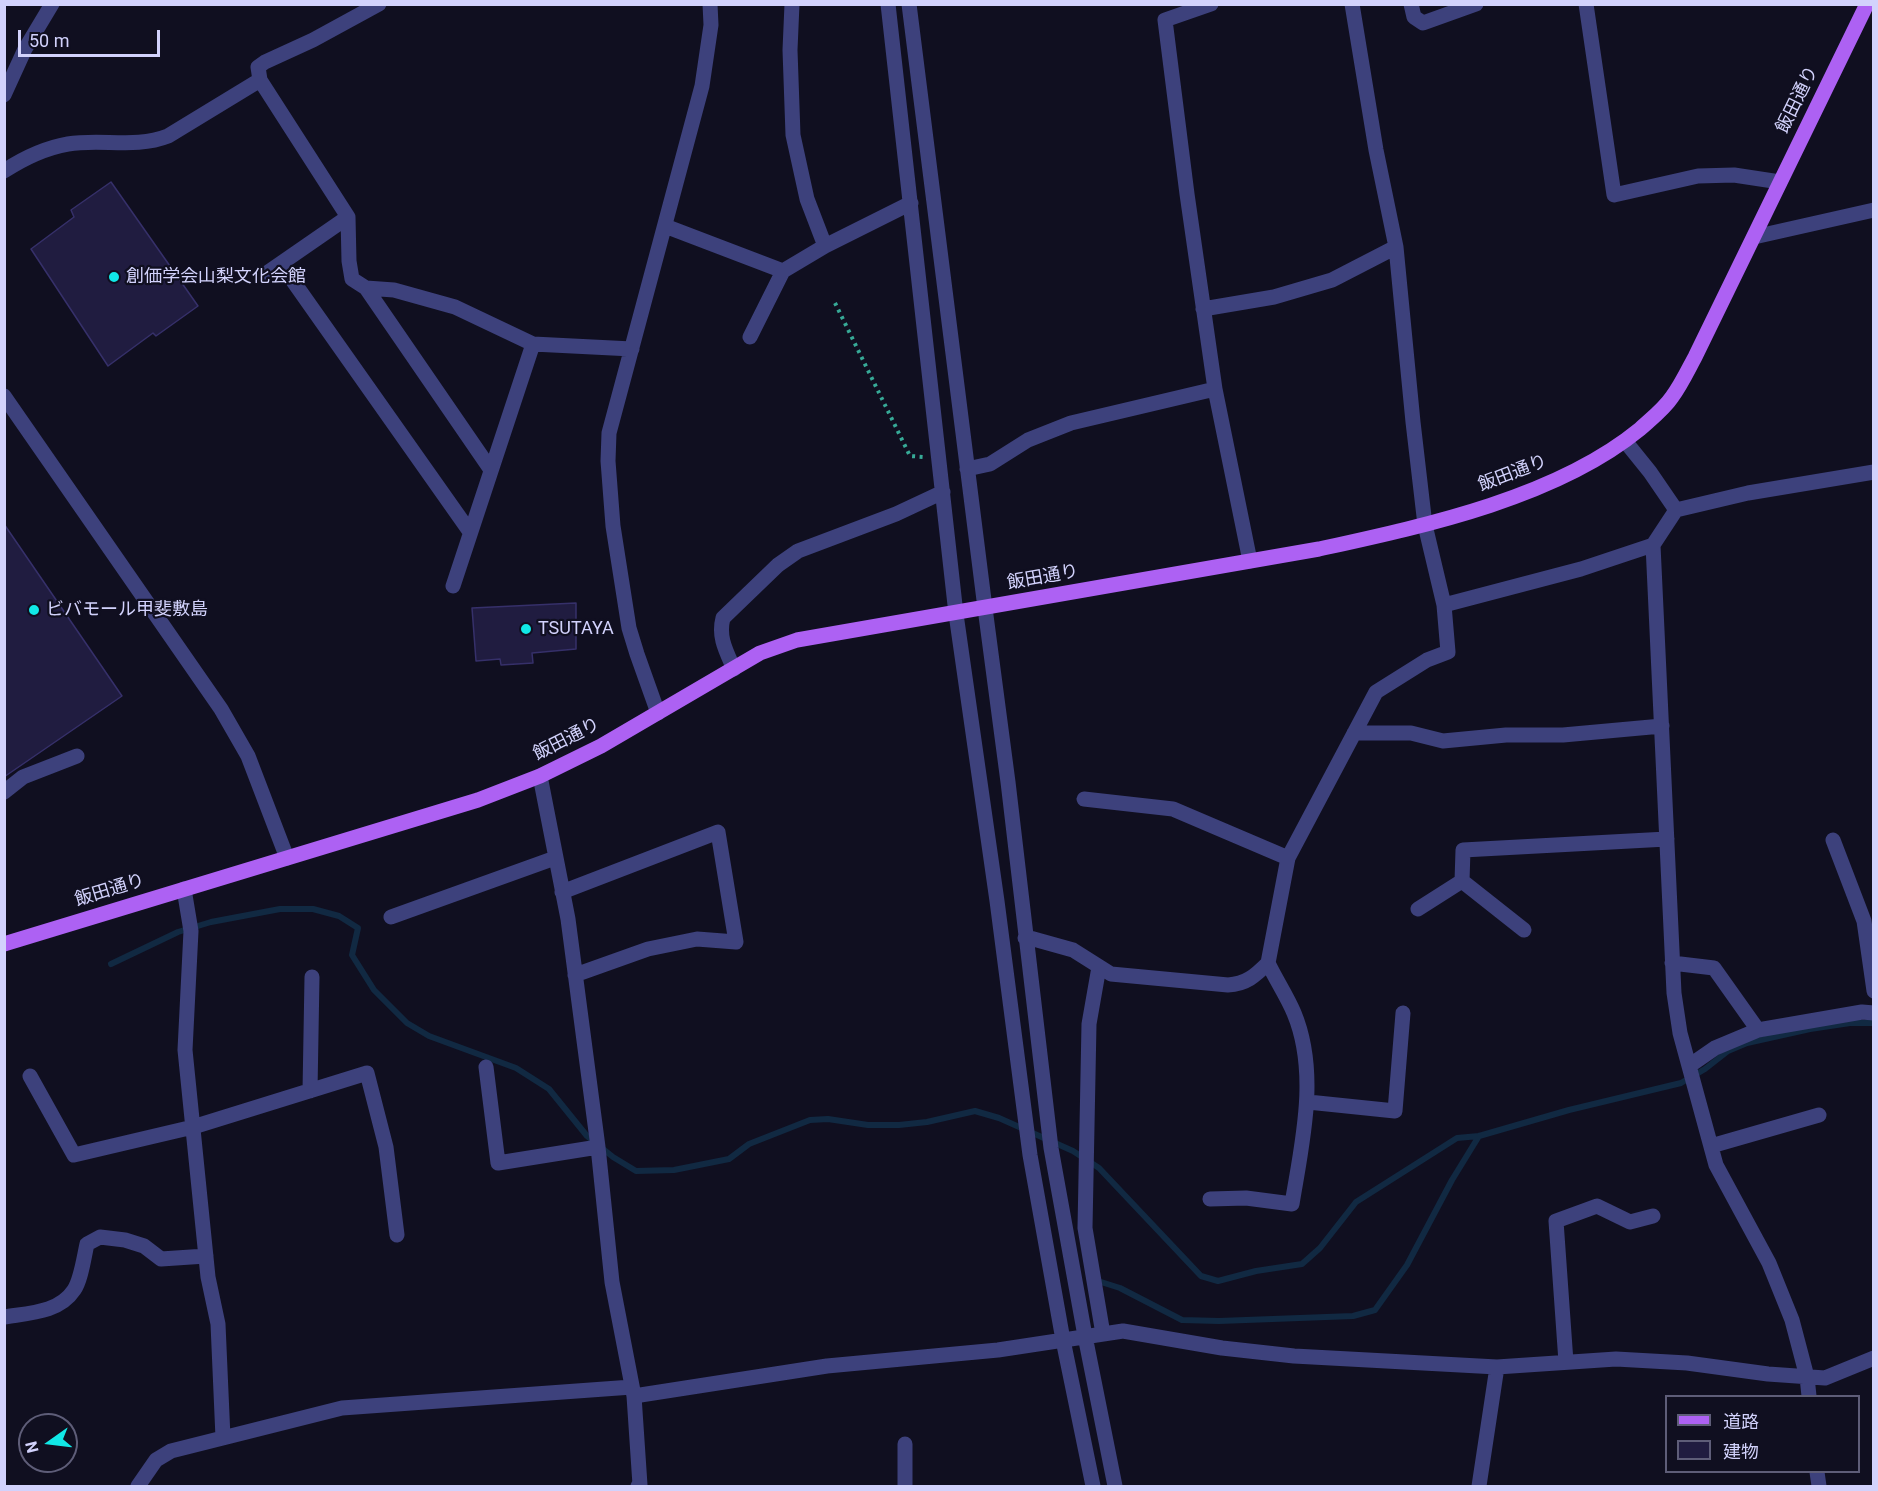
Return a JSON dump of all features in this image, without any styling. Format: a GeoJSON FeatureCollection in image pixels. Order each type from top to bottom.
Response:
{"type":"FeatureCollection","features":[{"type":"Feature","properties":{"kind":"main road","name":"飯田通り"},"geometry":{"type":"LineString","coordinates":[[4,944],[478,800],[540,776],[601,746],[760,653],[797,640],[1319,549],[1425,525],[1472,511],[1561,477],[1600,458],[1652,419],[1672,397],[1695,357],[1867,4]]}},
{"type":"Feature","properties":{"kind":"street"},"geometry":{"type":"LineString","coordinates":[[4,95],[25,49],[52,4]]}},
{"type":"Feature","properties":{"kind":"street"},"geometry":{"type":"LineString","coordinates":[[379,4],[265,62],[258,67],[260,80],[348,217],[349,261],[352,279],[366,288],[491,470]]}},
{"type":"Feature","properties":{"kind":"street"},"geometry":{"type":"LineString","coordinates":[[658,712],[629,628],[613,526],[609,433],[702,86],[711,25],[710,4]]}},
{"type":"Feature","properties":{"kind":"street"},"geometry":{"type":"LineString","coordinates":[[792,4],[790,50],[793,135],[807,199],[825,246]]}},
{"type":"Feature","properties":{"kind":"street"},"geometry":{"type":"LineString","coordinates":[[888,4],[956,614],[1030,1155],[1063,1340],[1093,1486]]}},
{"type":"Feature","properties":{"kind":"street"},"geometry":{"type":"LineString","coordinates":[[909,4],[984,608],[1008,782],[1051,1148],[1084,1336],[1115,1486]]}},
{"type":"Feature","properties":{"kind":"street"},"geometry":{"type":"LineString","coordinates":[[1211,4],[1166,20],[1215,389],[1250,561]]}},
{"type":"Feature","properties":{"kind":"street"},"geometry":{"type":"LineString","coordinates":[[1025,939],[1030,938],[1073,950],[1111,974],[1228,985],[1241,984],[1256,976],[1268,963],[1288,858],[1376,692],[1427,660],[1448,652],[1444,605],[1425,525],[1396,247],[1376,150],[1352,4]]}},
{"type":"Feature","properties":{"kind":"street"},"geometry":{"type":"LineString","coordinates":[[1411,4],[1414,17],[1423,23],[1476,4]]}},
{"type":"Feature","properties":{"kind":"street"},"geometry":{"type":"LineString","coordinates":[[1586,4],[1614,195],[1698,176],[1734,175],[1780,182]]}},
{"type":"Feature","properties":{"kind":"street"},"geometry":{"type":"LineString","coordinates":[[4,171],[41,152],[69,144],[152,143],[168,136],[260,80]]}},
{"type":"Feature","properties":{"kind":"street"},"geometry":{"type":"LineString","coordinates":[[750,337],[783,271],[825,246],[911,203]]}},
{"type":"Feature","properties":{"kind":"street"},"geometry":{"type":"LineString","coordinates":[[1754,237],[1874,210]]}},
{"type":"Feature","properties":{"kind":"street"},"geometry":{"type":"LineString","coordinates":[[267,273],[348,217]]}},
{"type":"Feature","properties":{"kind":"street"},"geometry":{"type":"LineString","coordinates":[[664,226],[783,271]]}},
{"type":"Feature","properties":{"kind":"street"},"geometry":{"type":"LineString","coordinates":[[1203,309],[1274,297],[1332,280],[1396,247]]}},
{"type":"Feature","properties":{"kind":"street"},"geometry":{"type":"LineString","coordinates":[[280,264],[470,532]]}},
{"type":"Feature","properties":{"kind":"street"},"geometry":{"type":"LineString","coordinates":[[366,288],[394,290],[455,307],[533,344],[632,349]]}},
{"type":"Feature","properties":{"kind":"street"},"geometry":{"type":"LineString","coordinates":[[453,586],[533,344]]}},
{"type":"Feature","properties":{"kind":"street"},"geometry":{"type":"LineString","coordinates":[[967,469],[990,464],[1028,440],[1071,423],[1215,389]]}},
{"type":"Feature","properties":{"kind":"street"},"geometry":{"type":"LineString","coordinates":[[4,396],[221,710],[249,756],[287,858]]}},
{"type":"Feature","properties":{"kind":"street"},"geometry":{"type":"LineString","coordinates":[[1625,441],[1676,510]]}},
{"type":"Feature","properties":{"kind":"street"},"geometry":{"type":"LineString","coordinates":[[1444,605],[1581,569],[1653,544],[1676,510],[1748,493],[1874,472]]}},
{"type":"Feature","properties":{"kind":"street"},"geometry":{"type":"LineString","coordinates":[[734,669],[721,638],[720,628],[723,618],[778,565],[798,551],[896,514],[943,492]]}},
{"type":"Feature","properties":{"kind":"street"},"geometry":{"type":"LineString","coordinates":[[1653,544],[1672,963],[1680,1033],[1716,1165],[1769,1263],[1792,1320],[1807,1377],[1809,1395]]}},
{"type":"Feature","properties":{"kind":"street"},"geometry":{"type":"LineString","coordinates":[[1354,733],[1411,733],[1443,741],[1506,735],[1563,735],[1662,726]]}},
{"type":"Feature","properties":{"kind":"street"},"geometry":{"type":"LineString","coordinates":[[4,792],[23,777],[77,756]]}},
{"type":"Feature","properties":{"kind":"street"},"geometry":{"type":"LineString","coordinates":[[540,776],[575,975],[598,1147],[612,1282],[633,1392],[640,1485],[638,1486]]}},
{"type":"Feature","properties":{"kind":"street"},"geometry":{"type":"LineString","coordinates":[[1084,799],[1173,809],[1288,858]]}},
{"type":"Feature","properties":{"kind":"street"},"geometry":{"type":"LineString","coordinates":[[562,892],[718,832],[736,942],[697,939],[648,949],[575,975]]}},
{"type":"Feature","properties":{"kind":"street"},"geometry":{"type":"LineString","coordinates":[[1462,881],[1463,850],[1667,839]]}},
{"type":"Feature","properties":{"kind":"street"},"geometry":{"type":"LineString","coordinates":[[1833,840],[1864,921],[1874,991]]}},
{"type":"Feature","properties":{"kind":"street"},"geometry":{"type":"LineString","coordinates":[[391,917],[555,858]]}},
{"type":"Feature","properties":{"kind":"street"},"geometry":{"type":"LineString","coordinates":[[1418,909],[1462,881]]}},
{"type":"Feature","properties":{"kind":"street"},"geometry":{"type":"LineString","coordinates":[[1462,881],[1524,930]]}},
{"type":"Feature","properties":{"kind":"street"},"geometry":{"type":"LineString","coordinates":[[184,889],[191,931],[185,1050],[208,1277],[218,1324],[223,1438]]}},
{"type":"Feature","properties":{"kind":"street"},"geometry":{"type":"LineString","coordinates":[[1210,1199],[1246,1198],[1292,1204],[1308,1102],[1303,1048],[1294,1013],[1268,963]]}},
{"type":"Feature","properties":{"kind":"street"},"geometry":{"type":"LineString","coordinates":[[1672,963],[1714,968],[1758,1030]]}},
{"type":"Feature","properties":{"kind":"street"},"geometry":{"type":"LineString","coordinates":[[1099,967],[1089,1024],[1085,1218],[1093,1283],[1103,1334]]}},
{"type":"Feature","properties":{"kind":"street"},"geometry":{"type":"LineString","coordinates":[[310,1091],[312,977]]}},
{"type":"Feature","properties":{"kind":"street"},"geometry":{"type":"LineString","coordinates":[[1689,1066],[1715,1048],[1758,1030],[1862,1012],[1874,1013]]}},
{"type":"Feature","properties":{"kind":"street"},"geometry":{"type":"LineString","coordinates":[[1308,1102],[1395,1111],[1403,1013]]}},
{"type":"Feature","properties":{"kind":"street"},"geometry":{"type":"LineString","coordinates":[[486,1067],[498,1163],[598,1147]]}},
{"type":"Feature","properties":{"kind":"street"},"geometry":{"type":"LineString","coordinates":[[30,1076],[74,1155],[193,1127],[367,1073],[386,1147],[397,1235]]}},
{"type":"Feature","properties":{"kind":"street"},"geometry":{"type":"LineString","coordinates":[[1711,1146],[1819,1115]]}},
{"type":"Feature","properties":{"kind":"street"},"geometry":{"type":"LineString","coordinates":[[1566,1362],[1557,1221],[1597,1206],[1630,1222],[1653,1216]]}},
{"type":"Feature","properties":{"kind":"street"},"geometry":{"type":"LineString","coordinates":[[4,1317],[49,1310],[64,1301],[75,1290],[87,1244],[100,1237],[125,1240],[144,1246],[160,1259],[206,1256]]}},
{"type":"Feature","properties":{"kind":"street"},"geometry":{"type":"LineString","coordinates":[[138,1486],[156,1461],[171,1451],[342,1408],[633,1392],[827,1366],[998,1350],[1123,1331],[1222,1348],[1294,1356],[1497,1367],[1628,1360],[1687,1363],[1768,1374],[1825,1378],[1874,1358]]}},
{"type":"Feature","properties":{"kind":"street"},"geometry":{"type":"LineString","coordinates":[[1479,1486],[1497,1367]]}},
{"type":"Feature","properties":{"kind":"street"},"geometry":{"type":"LineString","coordinates":[[905,1444],[905,1486]]}},
{"type":"Feature","properties":{"kind":"path"},"geometry":{"type":"LineString","coordinates":[[835,303],[909,456],[940,458]]}},
{"type":"Feature","properties":{"kind":"building","name":"創価学会山梨文化会館"},"geometry":{"type":"Polygon","coordinates":[[[111,182],[198,306],[156,336],[153,333],[108,366],[31,249],[74,217],[71,210],[111,182]]]}},
{"type":"Feature","properties":{"kind":"building","name":"ビバモール甲斐敷島"},"geometry":{"type":"Polygon","coordinates":[[[4,524],[122,696],[4,777],[4,524]]]}},
{"type":"Feature","properties":{"kind":"building"},"geometry":{"type":"Polygon","coordinates":[[[576,603],[576,649],[532,653],[533,663],[501,665],[500,659],[476,661],[472,608],[576,603]]]}},
{"type":"Feature","properties":{"kind":"waterway"},"geometry":{"type":"LineString","coordinates":[[111,964],[178,932],[211,922],[280,909],[313,909],[339,916],[358,928],[352,955],[374,990],[407,1023],[429,1036],[516,1068],[549,1089],[587,1136],[613,1157],[636,1171],[674,1170],[729,1159],[749,1144],[810,1120],[828,1119],[868,1125],[899,1125],[927,1122],[975,1111],[999,1118],[1073,1151],[1099,1168],[1201,1276],[1218,1281],[1256,1271],[1302,1264],[1320,1248],[1356,1202],[1457,1138],[1479,1136],[1569,1110],[1681,1083],[1705,1069],[1728,1051],[1747,1043],[1810,1029],[1850,1023],[1874,1023]]}},
{"type":"Feature","properties":{"kind":"waterway"},"geometry":{"type":"LineString","coordinates":[[1101,1282],[1120,1288],[1182,1320],[1219,1321],[1353,1316],[1375,1310],[1407,1265],[1452,1180],[1479,1136]]}},
{"type":"Feature","properties":{"kind":"place","name":"創価学会山梨文化会館"},"geometry":{"type":"Point","coordinates":[114,277]}},
{"type":"Feature","properties":{"kind":"place","name":"ビバモール甲斐敷島"},"geometry":{"type":"Point","coordinates":[34,610]}},
{"type":"Feature","properties":{"kind":"place","name":"TSUTAYA"},"geometry":{"type":"Point","coordinates":[526,629]}}]}
